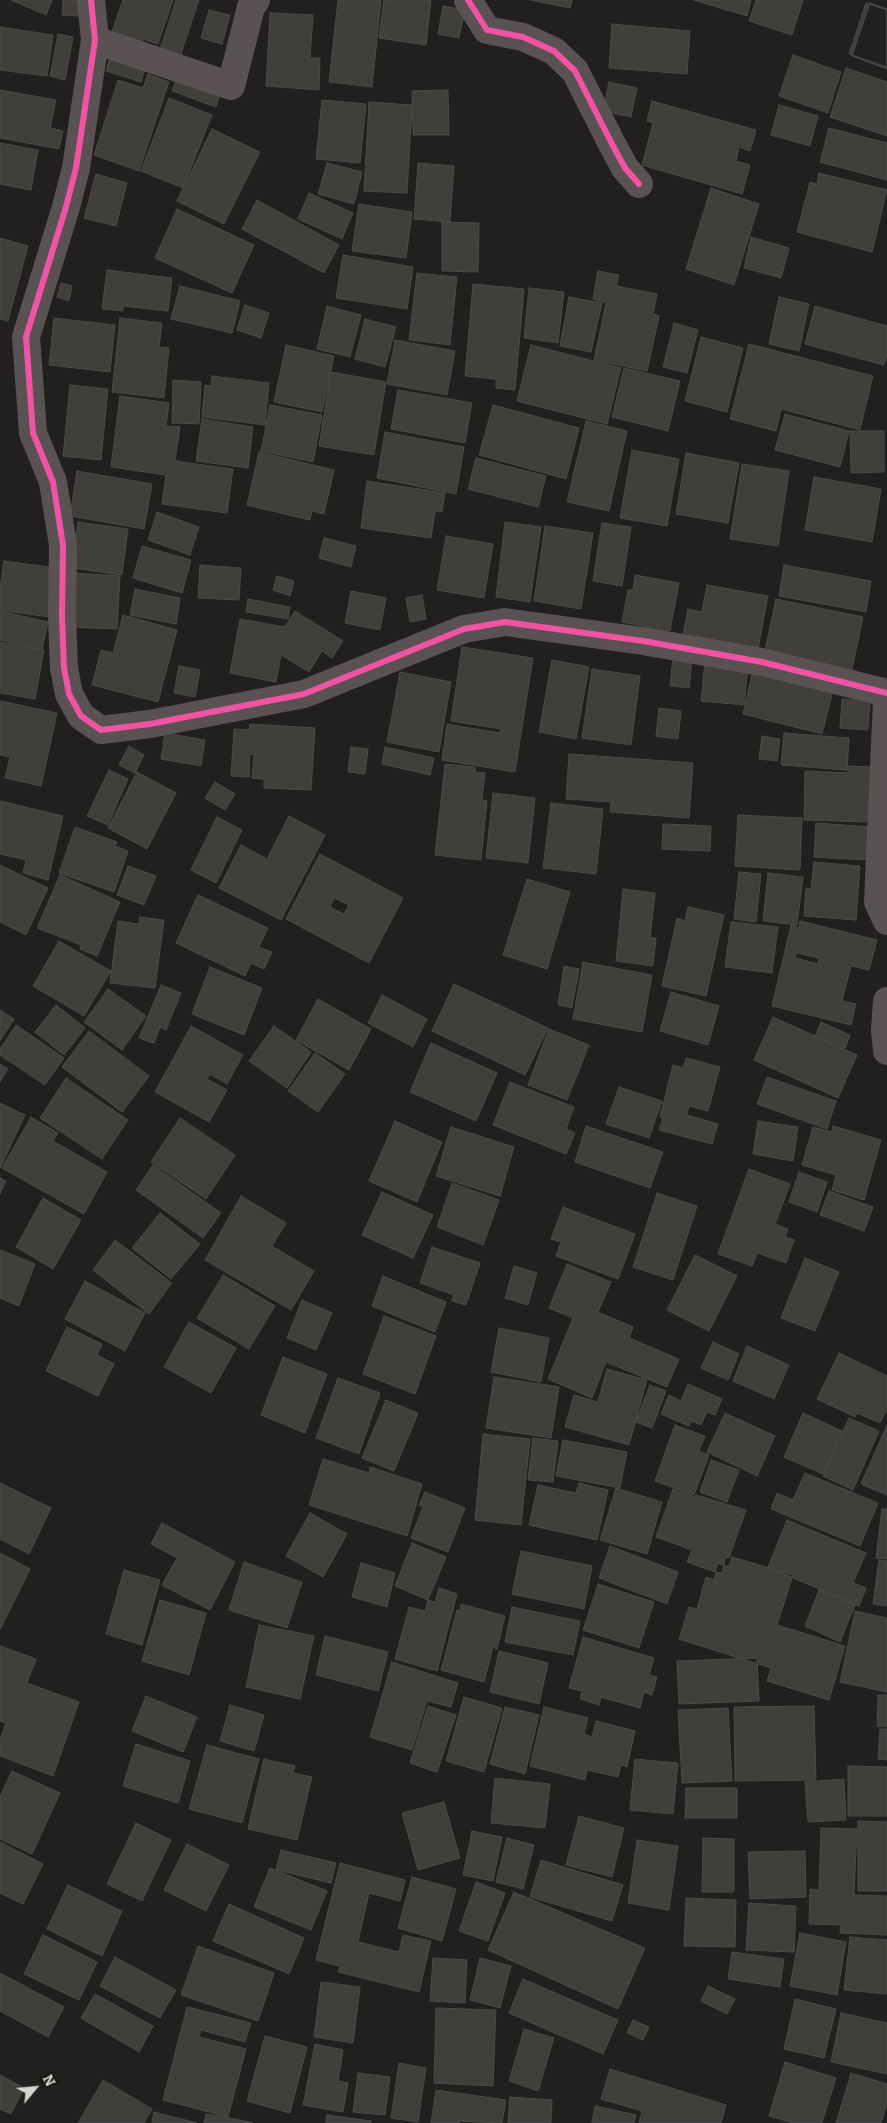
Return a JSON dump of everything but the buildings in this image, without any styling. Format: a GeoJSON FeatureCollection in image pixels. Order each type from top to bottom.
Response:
{"type":"FeatureCollection","features":[{"type":"Feature","properties":{"kind":"street"},"geometry":{"type":"LineString","coordinates":[[91,0],[95,40],[76,168],[26,337],[33,433],[53,482],[63,545],[62,617],[64,668],[69,694],[81,716],[100,730],[168,721],[304,694],[464,629],[505,622],[643,641],[762,662],[887,693]]}},
{"type":"Feature","properties":{"kind":"street"},"geometry":{"type":"LineString","coordinates":[[95,40],[231,86],[251,7],[256,0]]}},
{"type":"Feature","properties":{"kind":"street"},"geometry":{"type":"LineString","coordinates":[[468,0],[487,30],[523,37],[554,51],[575,71],[612,144],[626,168],[639,184]]}},
{"type":"Feature","properties":{"kind":"street"},"geometry":{"type":"LineString","coordinates":[[887,700],[878,902],[887,921]]}},
{"type":"Feature","properties":{"kind":"street"},"geometry":{"type":"LineString","coordinates":[[887,1000],[885,1030],[887,1051]]}},
{"type":"Feature","properties":{"kind":"cycle path"},"geometry":{"type":"LineString","coordinates":[[91,0],[95,40],[76,168],[26,337],[33,433],[53,482],[63,545],[62,617],[64,668],[69,694],[81,716],[101,730],[150,724],[304,694],[464,629],[505,622],[643,641],[762,662],[887,693]]}},
{"type":"Feature","properties":{"kind":"cycle path"},"geometry":{"type":"LineString","coordinates":[[468,0],[487,30],[523,37],[554,51],[575,71],[625,168],[639,184]]}}]}
